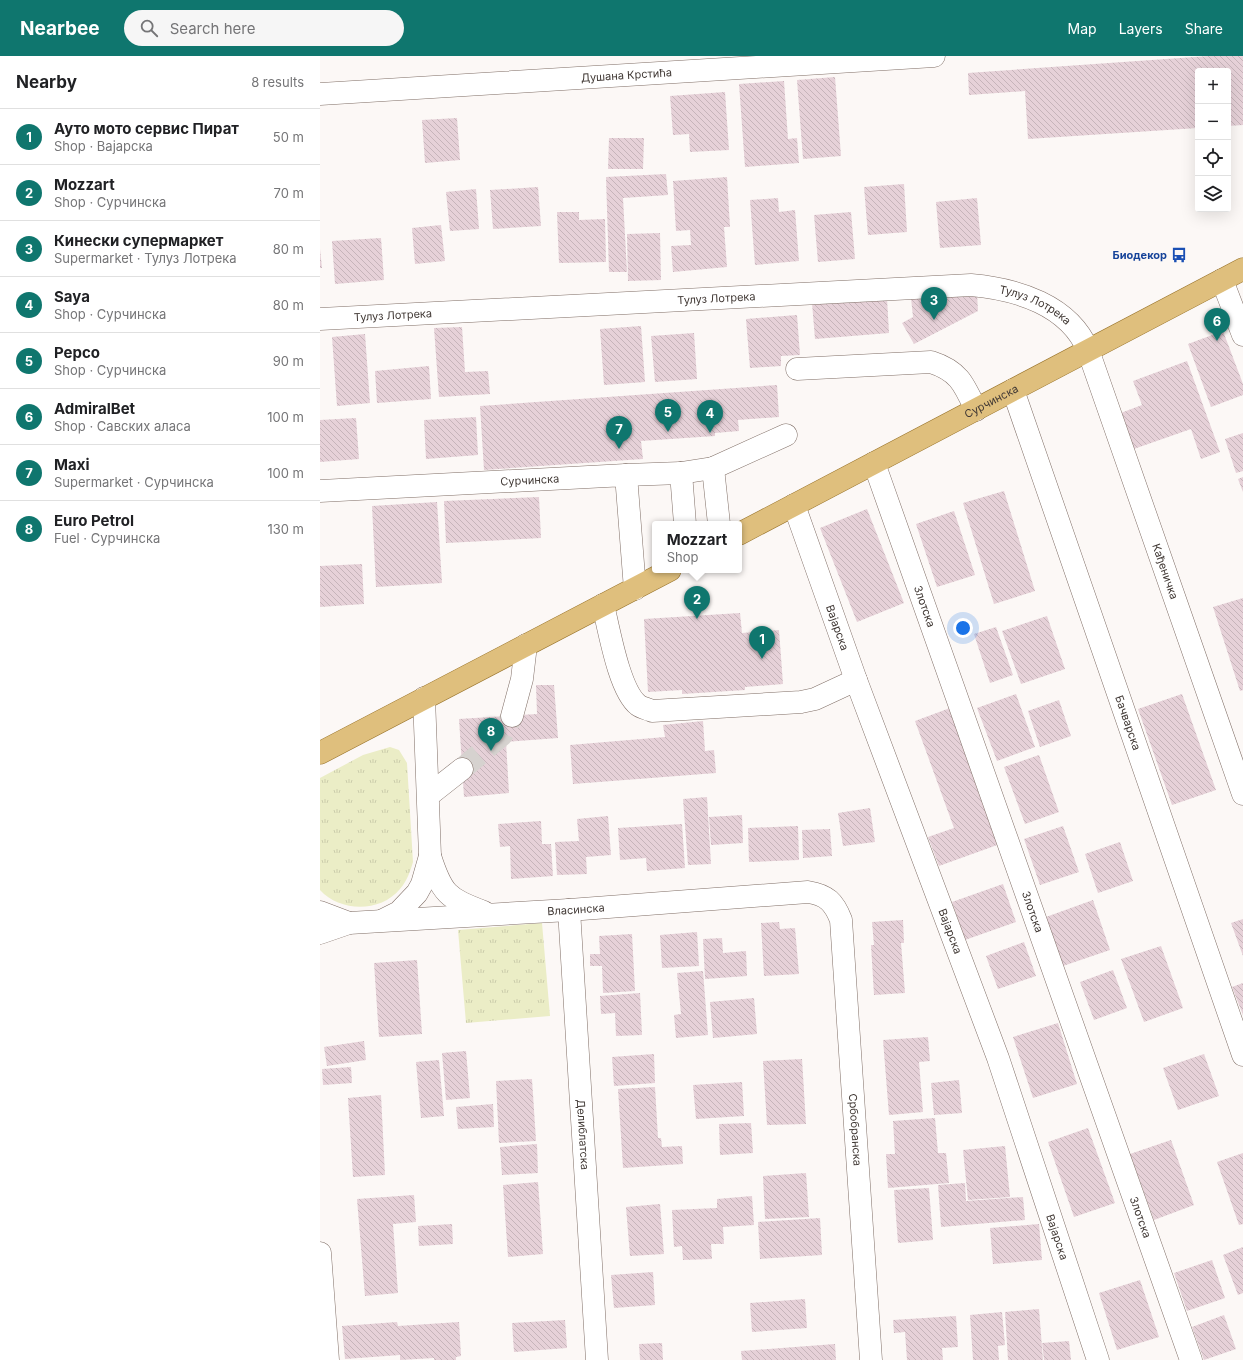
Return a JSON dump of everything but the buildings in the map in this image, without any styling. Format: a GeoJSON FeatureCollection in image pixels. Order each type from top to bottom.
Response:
{"type":"FeatureCollection","features":[{"type":"Feature","properties":{"kind":"main road","name":"Сурчинска"},"geometry":{"type":"LineString","coordinates":[[742,532],[1243,269]]}},
{"type":"Feature","properties":{"kind":"main road"},"geometry":{"type":"LineString","coordinates":[[320,753],[664,573]]}},
{"type":"Feature","properties":{"kind":"street","name":"Душана Крстића"},"geometry":{"type":"LineString","coordinates":[[320,94],[934,56]]}},
{"type":"Feature","properties":{"kind":"street"},"geometry":{"type":"LineString","coordinates":[[1222,280],[1243,335]]}},
{"type":"Feature","properties":{"kind":"street","name":"Тулуз Лотрека"},"geometry":{"type":"LineString","coordinates":[[320,319],[971,285],[988,286],[1013,292],[1039,302],[1063,316],[1076,327],[1082,335],[1088,350]]}},
{"type":"Feature","properties":{"kind":"street","name":"Кађеничка"},"geometry":{"type":"LineString","coordinates":[[1088,350],[1243,794]]}},
{"type":"Feature","properties":{"kind":"street"},"geometry":{"type":"LineString","coordinates":[[798,369],[931,362],[940,365],[958,375],[965,385],[976,410]]}},
{"type":"Feature","properties":{"kind":"street","name":"Бачварска"},"geometry":{"type":"LineString","coordinates":[[1013,390],[1243,1055]]}},
{"type":"Feature","properties":{"kind":"street","name":"Сурчинска"},"geometry":{"type":"LineString","coordinates":[[320,491],[681,473],[713,468],[786,435]]}},
{"type":"Feature","properties":{"kind":"street","name":"Злотска"},"geometry":{"type":"LineString","coordinates":[[874,463],[1191,1360]]}},
{"type":"Feature","properties":{"kind":"street"},"geometry":{"type":"LineString","coordinates":[[713,468],[719,521]]}},
{"type":"Feature","properties":{"kind":"street"},"geometry":{"type":"LineString","coordinates":[[681,473],[685,521]]}},
{"type":"Feature","properties":{"kind":"street"},"geometry":{"type":"LineString","coordinates":[[626,475],[635,589]]}},
{"type":"Feature","properties":{"kind":"street","name":"Вајарска"},"geometry":{"type":"LineString","coordinates":[[794,504],[856,680],[998,1058],[1098,1360]]}},
{"type":"Feature","properties":{"kind":"street"},"geometry":{"type":"LineString","coordinates":[[603,605],[614,650],[629,695],[638,705],[652,711],[801,702],[815,699],[856,680]]}},
{"type":"Feature","properties":{"kind":"street"},"geometry":{"type":"LineString","coordinates":[[512,716],[522,679],[526,645]]}},
{"type":"Feature","properties":{"kind":"street"},"geometry":{"type":"LineString","coordinates":[[424,698],[430,856],[440,886],[448,895],[462,904],[489,914]]}},
{"type":"Feature","properties":{"kind":"street"},"geometry":{"type":"LineString","coordinates":[[428,795],[462,769]]}},
{"type":"Feature","properties":{"kind":"street"},"geometry":{"type":"LineString","coordinates":[[381,921],[398,912],[417,893],[422,884],[430,856]]}},
{"type":"Feature","properties":{"kind":"street","name":"Власинска"},"geometry":{"type":"LineString","coordinates":[[320,933],[349,923],[569,910],[808,892],[820,894],[830,901]]}},
{"type":"Feature","properties":{"kind":"street","name":"Србобранска"},"geometry":{"type":"LineString","coordinates":[[830,901],[836,908],[841,920],[870,1360]]}},
{"type":"Feature","properties":{"kind":"street","name":"Делиблатска"},"geometry":{"type":"LineString","coordinates":[[569,910],[597,1360]]}},
{"type":"Feature","properties":{"kind":"street"},"geometry":{"type":"LineString","coordinates":[[320,912],[349,923]]}},
{"type":"Feature","properties":{"kind":"street"},"geometry":{"type":"LineString","coordinates":[[320,1253],[328,1360]]}},
{"type":"Feature","properties":{"kind":"green space"},"geometry":{"type":"Polygon","coordinates":[[[390,747],[399,750],[407,763],[413,862],[405,883],[392,897],[371,906],[349,906],[328,897],[320,890],[320,778],[363,755],[390,747]]]}},
{"type":"Feature","properties":{"kind":"green space"},"geometry":{"type":"Polygon","coordinates":[[[542,923],[550,1016],[466,1023],[458,930],[542,923]]]}},
{"type":"Feature","properties":{"kind":"tunnel"},"geometry":{"type":"LineString","coordinates":[[462,769],[502,735],[512,716]]}},
{"type":"Feature","properties":{"kind":"place","name":"Биодекор"},"geometry":{"type":"Point","coordinates":[1179,255]}},
{"type":"Feature","properties":{"kind":"place","name":"Кинески супермаркет"},"geometry":{"type":"Point","coordinates":[934,320]}},
{"type":"Feature","properties":{"kind":"place","name":"AdmiralBet"},"geometry":{"type":"Point","coordinates":[1217,341]}},
{"type":"Feature","properties":{"kind":"place","name":"Pepco"},"geometry":{"type":"Point","coordinates":[668,432]}},
{"type":"Feature","properties":{"kind":"place","name":"Saya"},"geometry":{"type":"Point","coordinates":[710,433]}},
{"type":"Feature","properties":{"kind":"place","name":"Maxi"},"geometry":{"type":"Point","coordinates":[619,449]}},
{"type":"Feature","properties":{"kind":"place","name":"Mozzart"},"geometry":{"type":"Point","coordinates":[697,619]}},
{"type":"Feature","properties":{"kind":"place","name":"Ауто мото сервис Пират"},"geometry":{"type":"Point","coordinates":[762,659]}},
{"type":"Feature","properties":{"kind":"place","name":"Euro Petrol"},"geometry":{"type":"Point","coordinates":[491,751]}}]}
